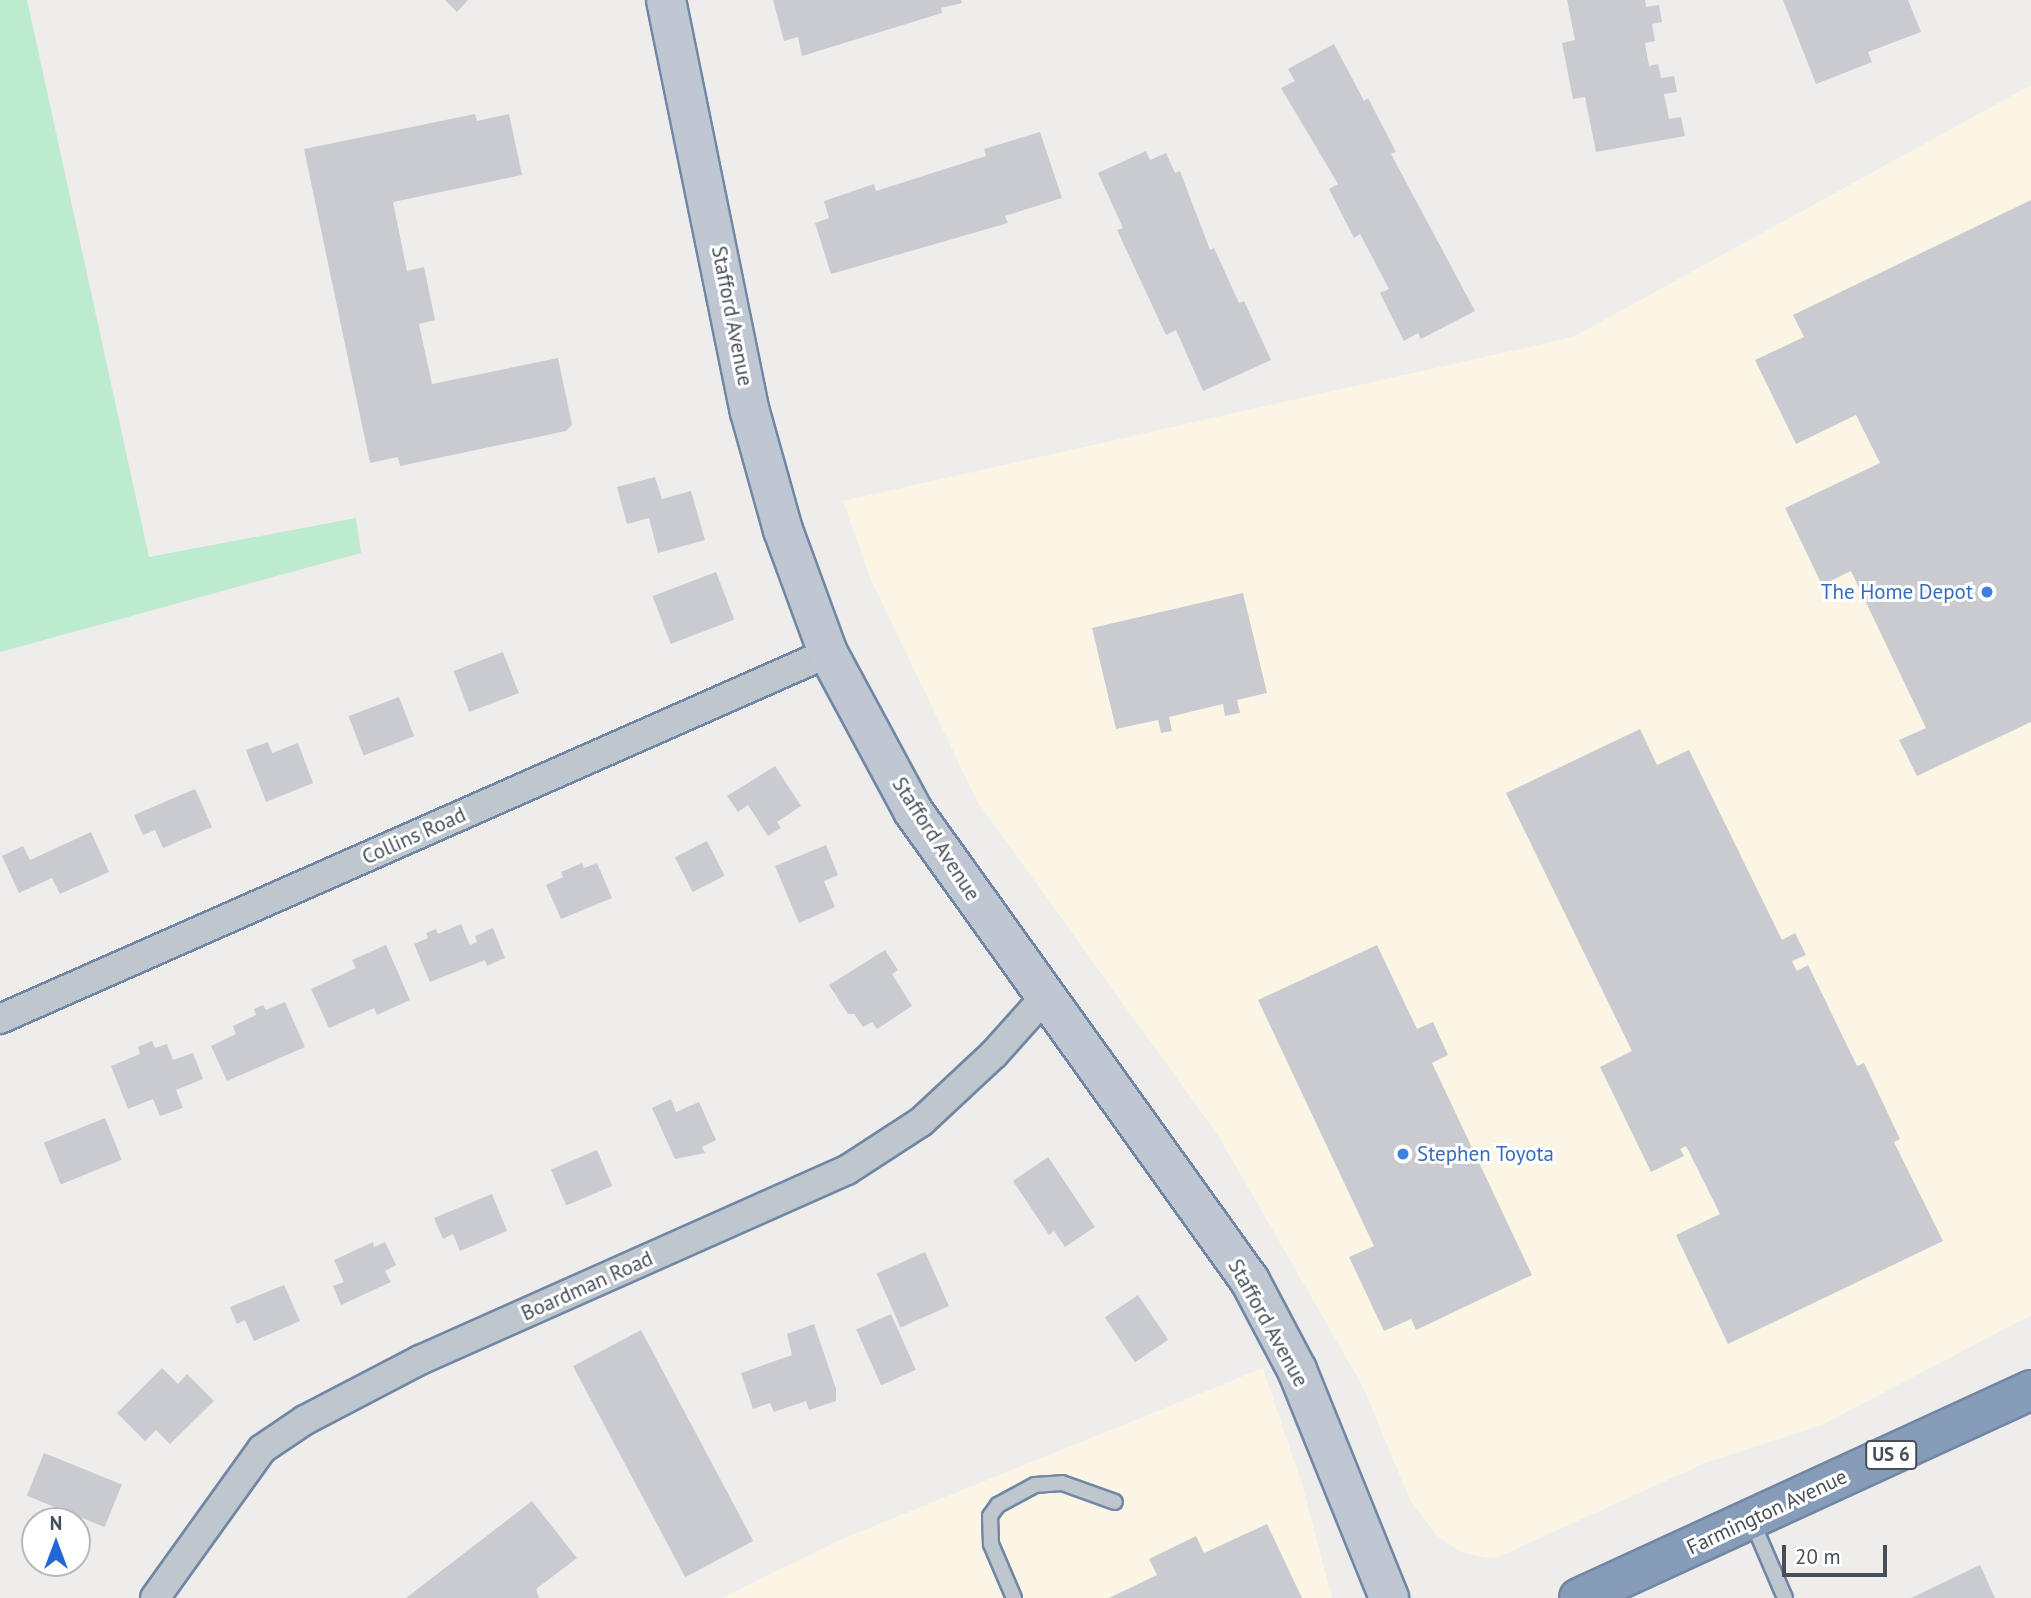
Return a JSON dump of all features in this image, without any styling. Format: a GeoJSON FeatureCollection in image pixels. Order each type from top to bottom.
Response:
{"type":"FeatureCollection","features":[{"type":"Feature","properties":{"kind":"highway","name":"Farmington Avenue"},"geometry":{"type":"LineString","coordinates":[[1579,1598],[2031,1390]]}},
{"type":"Feature","properties":{"kind":"main road","name":"Stafford Avenue"},"geometry":{"type":"LineString","coordinates":[[666,0],[750,412],[783,530],[828,653],[913,811],[1044,998],[1250,1281],[1302,1380],[1389,1598]]}},
{"type":"Feature","properties":{"kind":"street","name":"Collins Road"},"geometry":{"type":"LineString","coordinates":[[0,1019],[828,653]]}},
{"type":"Feature","properties":{"kind":"street","name":"Boardman Road"},"geometry":{"type":"LineString","coordinates":[[155,1598],[262,1449],[305,1420],[420,1360],[847,1170],[921,1122],[994,1054],[1044,998]]}},
{"type":"Feature","properties":{"kind":"lane"},"geometry":{"type":"LineString","coordinates":[[1014,1598],[991,1544],[989,1516],[998,1505],[1035,1485],[1062,1483],[1115,1503]]}},
{"type":"Feature","properties":{"kind":"lane"},"geometry":{"type":"LineString","coordinates":[[1751,1520],[1785,1598]]}},
{"type":"Feature","properties":{"kind":"shaded area"},"geometry":{"type":"Polygon","coordinates":[[[2031,85],[2031,1315],[1822,1425],[1705,1463],[1494,1559],[1463,1553],[1437,1536],[1411,1502],[1362,1385],[1219,1137],[977,801],[871,580],[843,501],[1573,337],[2031,85]]]}},
{"type":"Feature","properties":{"kind":"shaded area"},"geometry":{"type":"Polygon","coordinates":[[[1263,1368],[1303,1487],[1332,1598],[722,1598],[844,1538],[1263,1368]]]}},
{"type":"Feature","properties":{"kind":"green space"},"geometry":{"type":"Polygon","coordinates":[[[0,0],[27,0],[149,557],[356,518],[361,553],[0,652],[0,0]]]}},
{"type":"Feature","properties":{"kind":"building"},"geometry":{"type":"Polygon","coordinates":[[[445,0],[468,0],[457,12],[445,0]]]}},
{"type":"Feature","properties":{"kind":"building"},"geometry":{"type":"Polygon","coordinates":[[[773,0],[961,0],[962,3],[941,8],[942,13],[802,56],[798,37],[784,41],[773,0]]]}},
{"type":"Feature","properties":{"kind":"building"},"geometry":{"type":"Polygon","coordinates":[[[1567,0],[1645,0],[1646,7],[1659,5],[1662,22],[1652,24],[1655,41],[1645,43],[1649,66],[1658,64],[1661,78],[1674,76],[1677,92],[1664,94],[1669,119],[1681,117],[1685,136],[1596,152],[1585,97],[1573,99],[1562,43],[1575,40],[1567,0]]]}},
{"type":"Feature","properties":{"kind":"building"},"geometry":{"type":"Polygon","coordinates":[[[1783,0],[1908,0],[1921,32],[1868,52],[1872,62],[1816,84],[1783,0]]]}},
{"type":"Feature","properties":{"kind":"building"},"geometry":{"type":"Polygon","coordinates":[[[1334,44],[1364,101],[1368,98],[1396,152],[1391,154],[1475,311],[1421,339],[1418,333],[1404,341],[1380,293],[1389,289],[1360,234],[1354,238],[1329,189],[1338,184],[1281,88],[1295,81],[1288,69],[1334,44]]]}},
{"type":"Feature","properties":{"kind":"building"},"geometry":{"type":"Polygon","coordinates":[[[475,114],[477,121],[509,114],[522,175],[393,202],[407,271],[424,267],[435,320],[419,324],[432,384],[558,358],[572,425],[566,431],[400,466],[398,457],[370,463],[304,149],[475,114]]]}},
{"type":"Feature","properties":{"kind":"building"},"geometry":{"type":"Polygon","coordinates":[[[1040,132],[1062,198],[1005,216],[1008,223],[831,274],[815,223],[829,218],[824,201],[874,184],[876,191],[986,156],[984,149],[1040,132]]]}},
{"type":"Feature","properties":{"kind":"building"},"geometry":{"type":"Polygon","coordinates":[[[1146,151],[1150,160],[1166,153],[1175,173],[1180,171],[1210,250],[1214,248],[1239,303],[1244,301],[1271,360],[1203,391],[1176,330],[1166,335],[1117,230],[1123,228],[1098,173],[1146,151]]]}},
{"type":"Feature","properties":{"kind":"building","name":"The Home Depot"},"geometry":{"type":"Polygon","coordinates":[[[2031,200],[2031,722],[1917,776],[1899,740],[1926,728],[1851,571],[1822,585],[1785,508],[1880,463],[1856,415],[1796,444],[1755,360],[1804,337],[1793,315],[2031,200]]]}},
{"type":"Feature","properties":{"kind":"building"},"geometry":{"type":"Polygon","coordinates":[[[655,477],[662,499],[691,491],[705,540],[658,553],[649,518],[627,524],[617,487],[655,477]]]}},
{"type":"Feature","properties":{"kind":"building"},"geometry":{"type":"Polygon","coordinates":[[[716,572],[734,620],[671,644],[653,596],[716,572]]]}},
{"type":"Feature","properties":{"kind":"building"},"geometry":{"type":"Polygon","coordinates":[[[1243,593],[1267,693],[1237,700],[1240,713],[1225,716],[1223,704],[1169,717],[1172,731],[1161,733],[1158,720],[1116,729],[1092,628],[1243,593]]]}},
{"type":"Feature","properties":{"kind":"building"},"geometry":{"type":"Polygon","coordinates":[[[503,652],[519,693],[469,712],[454,671],[503,652]]]}},
{"type":"Feature","properties":{"kind":"building"},"geometry":{"type":"Polygon","coordinates":[[[399,697],[414,736],[364,756],[349,716],[399,697]]]}},
{"type":"Feature","properties":{"kind":"building"},"geometry":{"type":"Polygon","coordinates":[[[1640,729],[1657,765],[1689,750],[1782,940],[1795,933],[1806,955],[1792,961],[1797,971],[1808,965],[1857,1066],[1864,1063],[1900,1139],[1894,1142],[1943,1241],[1728,1344],[1676,1235],[1720,1214],[1686,1146],[1680,1149],[1684,1156],[1651,1172],[1600,1067],[1632,1051],[1506,793],[1640,729]]]}},
{"type":"Feature","properties":{"kind":"building"},"geometry":{"type":"Polygon","coordinates":[[[268,742],[272,753],[298,743],[313,783],[266,802],[246,750],[268,742]]]}},
{"type":"Feature","properties":{"kind":"building"},"geometry":{"type":"Polygon","coordinates":[[[775,766],[801,806],[777,822],[781,828],[768,836],[748,805],[738,812],[727,796],[775,766]]]}},
{"type":"Feature","properties":{"kind":"building"},"geometry":{"type":"Polygon","coordinates":[[[195,789],[212,827],[163,848],[155,830],[143,835],[134,815],[195,789]]]}},
{"type":"Feature","properties":{"kind":"building"},"geometry":{"type":"Polygon","coordinates":[[[91,832],[109,872],[60,894],[52,878],[19,893],[2,856],[23,846],[30,860],[91,832]]]}},
{"type":"Feature","properties":{"kind":"building"},"geometry":{"type":"Polygon","coordinates":[[[707,841],[725,876],[693,892],[675,857],[707,841]]]}},
{"type":"Feature","properties":{"kind":"building"},"geometry":{"type":"Polygon","coordinates":[[[826,845],[838,875],[824,881],[835,907],[799,923],[775,866],[826,845]]]}},
{"type":"Feature","properties":{"kind":"building"},"geometry":{"type":"Polygon","coordinates":[[[582,863],[584,868],[597,863],[612,898],[561,919],[546,885],[563,877],[561,872],[582,863]]]}},
{"type":"Feature","properties":{"kind":"building"},"geometry":{"type":"Polygon","coordinates":[[[461,924],[470,945],[477,942],[475,936],[493,928],[505,958],[487,966],[485,960],[430,982],[414,944],[428,938],[426,933],[436,929],[438,934],[461,924]]]}},
{"type":"Feature","properties":{"kind":"building"},"geometry":{"type":"Polygon","coordinates":[[[386,945],[410,1000],[377,1015],[374,1008],[329,1028],[311,989],[356,968],[352,960],[386,945]]]}},
{"type":"Feature","properties":{"kind":"building","name":"Stephen Toyota"},"geometry":{"type":"Polygon","coordinates":[[[1377,945],[1417,1029],[1433,1022],[1448,1055],[1432,1063],[1532,1275],[1416,1330],[1411,1319],[1384,1331],[1349,1257],[1374,1246],[1258,1000],[1377,945]]]}},
{"type":"Feature","properties":{"kind":"building"},"geometry":{"type":"Polygon","coordinates":[[[885,950],[898,970],[892,974],[912,1006],[877,1029],[872,1022],[863,1027],[854,1014],[848,1014],[829,985],[885,950]]]}},
{"type":"Feature","properties":{"kind":"building"},"geometry":{"type":"Polygon","coordinates":[[[285,1002],[305,1047],[227,1081],[211,1046],[236,1034],[233,1026],[256,1015],[254,1009],[263,1005],[266,1010],[285,1002]]]}},
{"type":"Feature","properties":{"kind":"building"},"geometry":{"type":"Polygon","coordinates":[[[152,1041],[155,1048],[167,1044],[173,1060],[193,1053],[203,1079],[176,1090],[183,1108],[160,1116],[153,1099],[128,1109],[111,1066],[140,1054],[138,1047],[152,1041]]]}},
{"type":"Feature","properties":{"kind":"building"},"geometry":{"type":"Polygon","coordinates":[[[671,1099],[676,1112],[699,1102],[716,1140],[702,1147],[705,1153],[675,1159],[652,1108],[671,1099]]]}},
{"type":"Feature","properties":{"kind":"building"},"geometry":{"type":"Polygon","coordinates":[[[105,1118],[122,1160],[61,1184],[44,1143],[105,1118]]]}},
{"type":"Feature","properties":{"kind":"building"},"geometry":{"type":"Polygon","coordinates":[[[597,1150],[612,1186],[566,1205],[551,1170],[597,1150]]]}},
{"type":"Feature","properties":{"kind":"building"},"geometry":{"type":"Polygon","coordinates":[[[1048,1157],[1095,1227],[1065,1247],[1054,1231],[1049,1235],[1013,1181],[1048,1157]]]}},
{"type":"Feature","properties":{"kind":"building"},"geometry":{"type":"Polygon","coordinates":[[[492,1194],[507,1231],[460,1251],[453,1234],[443,1239],[434,1218],[492,1194]]]}},
{"type":"Feature","properties":{"kind":"building"},"geometry":{"type":"Polygon","coordinates":[[[373,1242],[374,1247],[385,1242],[396,1265],[385,1271],[391,1282],[341,1305],[333,1286],[344,1282],[334,1260],[373,1242]]]}},
{"type":"Feature","properties":{"kind":"building"},"geometry":{"type":"Polygon","coordinates":[[[925,1252],[949,1306],[901,1327],[877,1274],[925,1252]]]}},
{"type":"Feature","properties":{"kind":"building"},"geometry":{"type":"Polygon","coordinates":[[[284,1285],[300,1321],[254,1341],[245,1320],[237,1324],[230,1307],[284,1285]]]}},
{"type":"Feature","properties":{"kind":"building"},"geometry":{"type":"Polygon","coordinates":[[[1138,1295],[1168,1340],[1135,1362],[1105,1317],[1138,1295]]]}},
{"type":"Feature","properties":{"kind":"building"},"geometry":{"type":"Polygon","coordinates":[[[891,1314],[916,1370],[881,1385],[856,1329],[891,1314]]]}},
{"type":"Feature","properties":{"kind":"building"},"geometry":{"type":"Polygon","coordinates":[[[814,1324],[836,1389],[836,1401],[809,1410],[806,1401],[774,1412],[770,1403],[753,1409],[741,1373],[792,1355],[787,1334],[814,1324]]]}},
{"type":"Feature","properties":{"kind":"building"},"geometry":{"type":"Polygon","coordinates":[[[641,1330],[753,1541],[685,1577],[573,1366],[641,1330]]]}},
{"type":"Feature","properties":{"kind":"building"},"geometry":{"type":"Polygon","coordinates":[[[162,1368],[178,1384],[187,1374],[214,1401],[170,1444],[156,1430],[145,1441],[117,1413],[162,1368]]]}},
{"type":"Feature","properties":{"kind":"building"},"geometry":{"type":"Polygon","coordinates":[[[44,1453],[122,1484],[105,1527],[91,1522],[91,1507],[55,1507],[27,1496],[44,1453]]]}},
{"type":"Feature","properties":{"kind":"building"},"geometry":{"type":"Polygon","coordinates":[[[532,1501],[577,1558],[536,1589],[539,1598],[406,1598],[532,1501]]]}},
{"type":"Feature","properties":{"kind":"building"},"geometry":{"type":"Polygon","coordinates":[[[1267,1524],[1302,1598],[1109,1598],[1157,1575],[1149,1559],[1196,1536],[1204,1553],[1267,1524]]]}},
{"type":"Feature","properties":{"kind":"building"},"geometry":{"type":"Polygon","coordinates":[[[1980,1565],[1995,1598],[1911,1598],[1980,1565]]]}},
{"type":"Feature","properties":{"kind":"place","name":"The Home Depot"},"geometry":{"type":"Point","coordinates":[1987,592]}},
{"type":"Feature","properties":{"kind":"place","name":"Stephen Toyota"},"geometry":{"type":"Point","coordinates":[1403,1154]}}]}
